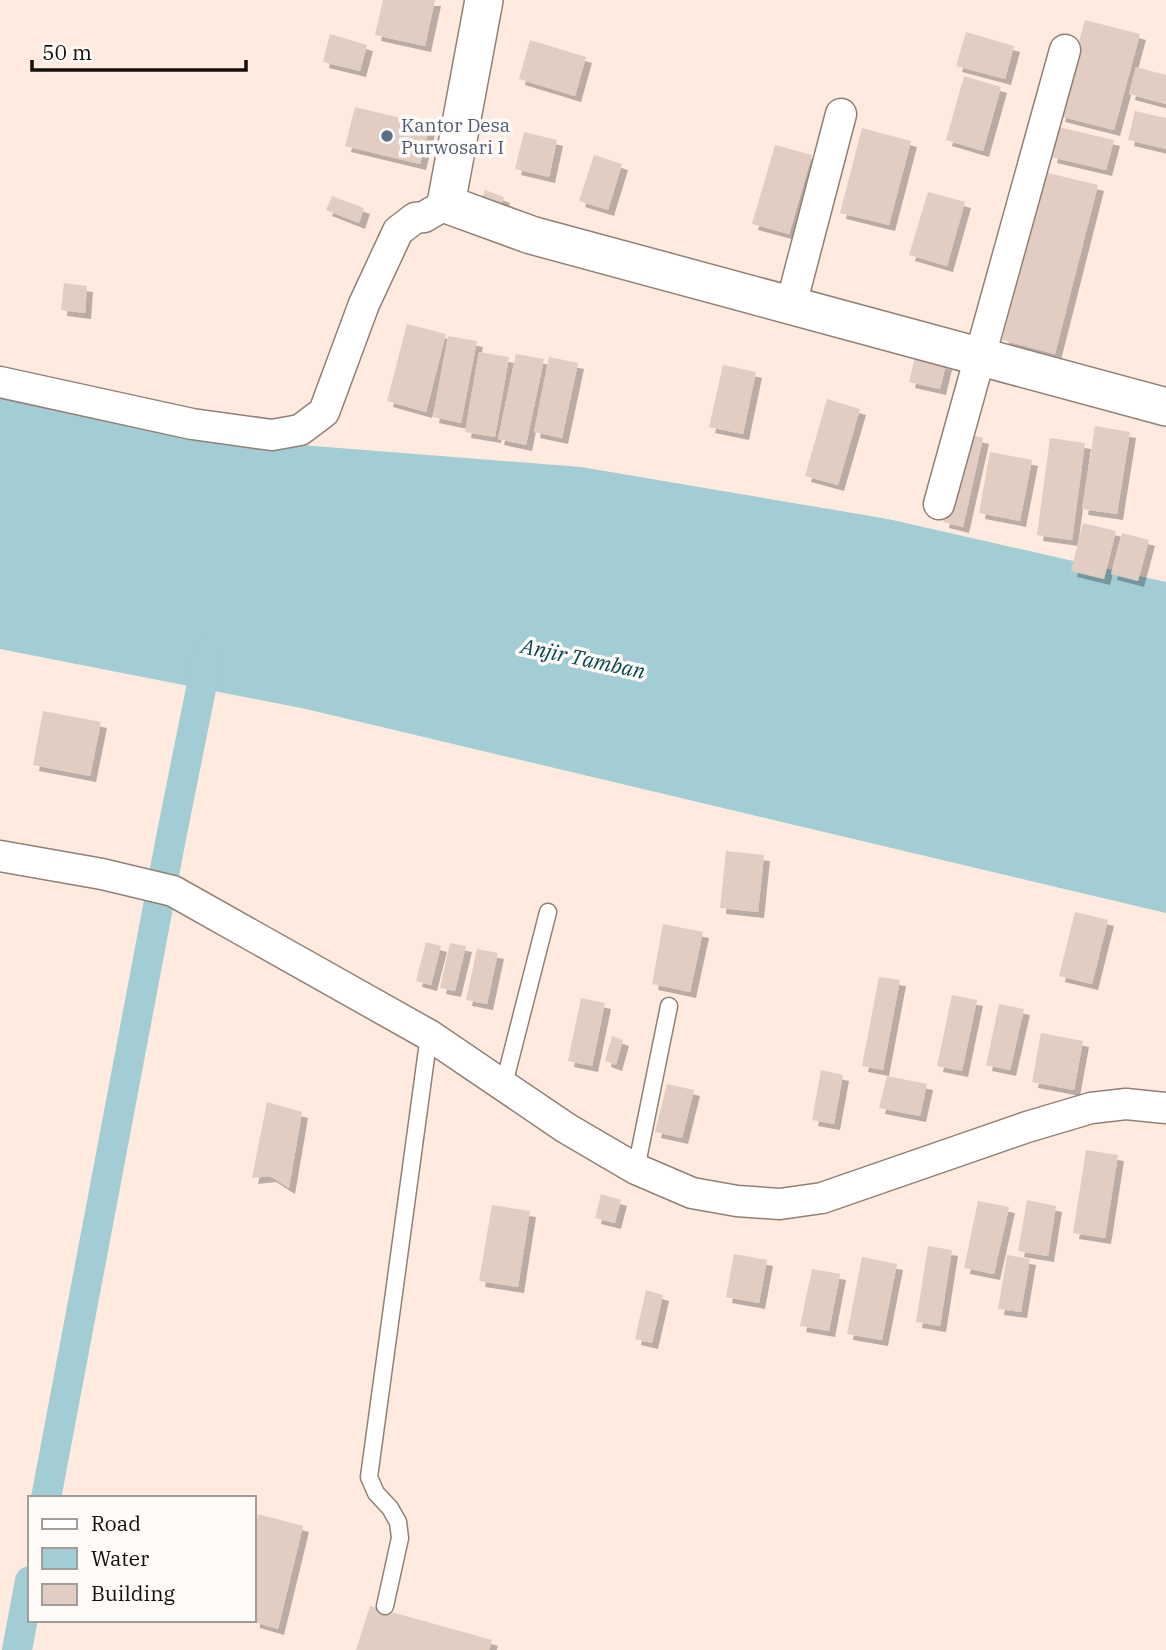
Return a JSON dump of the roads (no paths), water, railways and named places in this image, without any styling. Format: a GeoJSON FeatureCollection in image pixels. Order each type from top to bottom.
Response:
{"type":"FeatureCollection","features":[{"type":"Feature","properties":{"kind":"street"},"geometry":{"type":"LineString","coordinates":[[446,204],[484,0]]}},
{"type":"Feature","properties":{"kind":"street"},"geometry":{"type":"LineString","coordinates":[[939,504],[1065,50]]}},
{"type":"Feature","properties":{"kind":"street"},"geometry":{"type":"LineString","coordinates":[[791,305],[841,114]]}},
{"type":"Feature","properties":{"kind":"street"},"geometry":{"type":"LineString","coordinates":[[0,382],[192,424],[272,435],[300,430],[324,412],[364,304],[398,231],[415,218],[446,204],[531,235],[1166,407]]}},
{"type":"Feature","properties":{"kind":"street"},"geometry":{"type":"LineString","coordinates":[[0,856],[102,874],[173,891],[429,1035],[566,1128],[636,1169],[692,1193],[737,1201],[780,1204],[822,1198],[1027,1127],[1091,1108],[1126,1104],[1166,1108]]}},
{"type":"Feature","properties":{"kind":"lane"},"geometry":{"type":"LineString","coordinates":[[503,1084],[548,912]]}},
{"type":"Feature","properties":{"kind":"lane"},"geometry":{"type":"LineString","coordinates":[[636,1169],[669,1006]]}},
{"type":"Feature","properties":{"kind":"lane"},"geometry":{"type":"LineString","coordinates":[[385,1606],[400,1538],[398,1522],[376,1493],[369,1477],[429,1035]]}},
{"type":"Feature","properties":{"kind":"water","name":"Anjir Tamban"},"geometry":{"type":"Polygon","coordinates":[[[0,395],[188,436],[581,467],[888,519],[1166,582],[1166,913],[306,709],[0,649],[0,395]]]}},
{"type":"Feature","properties":{"kind":"waterway"},"geometry":{"type":"LineString","coordinates":[[46,1496],[209,649]]}},
{"type":"Feature","properties":{"kind":"waterway"},"geometry":{"type":"LineString","coordinates":[[17,1650],[28,1592]]}},
{"type":"Feature","properties":{"kind":"place","name":"Kantor Desa Purwosari I"},"geometry":{"type":"Point","coordinates":[387,136]}}]}
